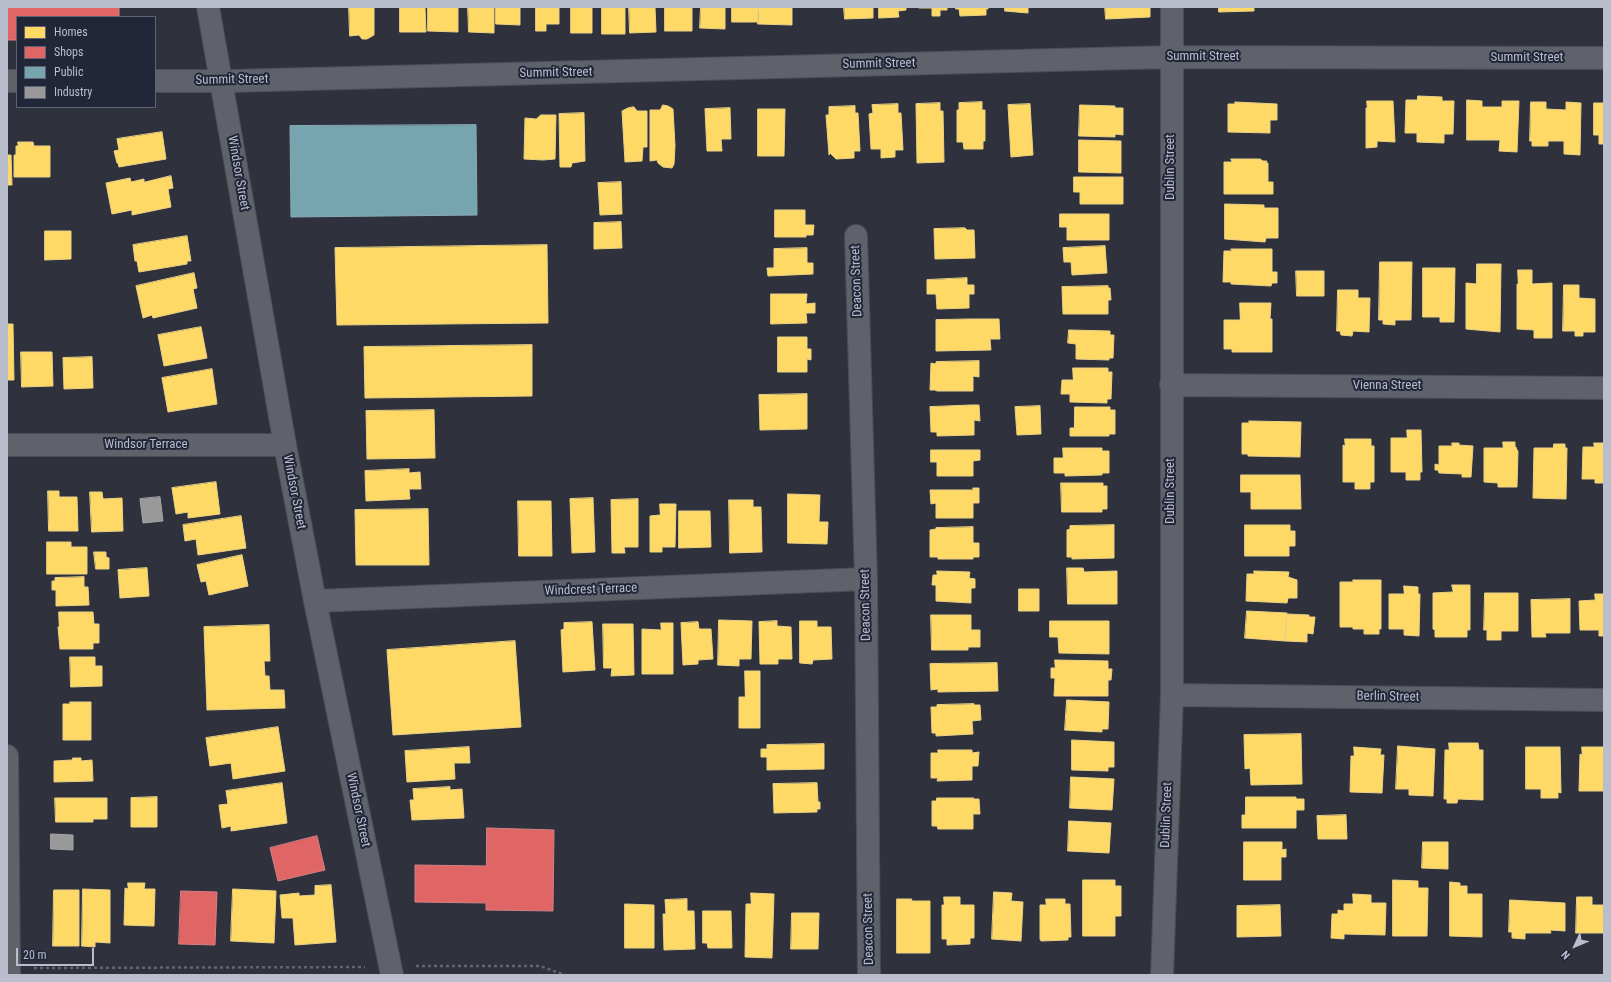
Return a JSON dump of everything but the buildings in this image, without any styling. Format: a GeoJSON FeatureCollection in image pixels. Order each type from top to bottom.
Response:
{"type":"FeatureCollection","features":[{"type":"Feature","properties":{"kind":"street","name":"Windsor Street"},"geometry":{"type":"LineString","coordinates":[[208,7],[285,445],[315,601],[391,971]]}},
{"type":"Feature","properties":{"kind":"street","name":"Dublin Street"},"geometry":{"type":"LineString","coordinates":[[1162,975],[1172,695],[1172,7]]}},
{"type":"Feature","properties":{"kind":"street","name":"Summit Street"},"geometry":{"type":"LineString","coordinates":[[156,81],[222,81],[1171,57],[1604,58]]}},
{"type":"Feature","properties":{"kind":"street","name":"Deacon Street"},"geometry":{"type":"LineString","coordinates":[[856,236],[866,579],[869,975]]}},
{"type":"Feature","properties":{"kind":"street","name":"Vienna Street"},"geometry":{"type":"LineString","coordinates":[[1171,385],[1604,388]]}},
{"type":"Feature","properties":{"kind":"street","name":"Windsor Terrace"},"geometry":{"type":"LineString","coordinates":[[7,445],[285,445]]}},
{"type":"Feature","properties":{"kind":"street","name":"Windcrest Terrace"},"geometry":{"type":"LineString","coordinates":[[315,601],[866,579]]}},
{"type":"Feature","properties":{"kind":"street","name":"Berlin Street"},"geometry":{"type":"LineString","coordinates":[[1172,695],[1604,700]]}},
{"type":"Feature","properties":{"kind":"street"},"geometry":{"type":"LineString","coordinates":[[7,756],[9,972]]}},
{"type":"Feature","properties":{"kind":"path"},"geometry":{"type":"LineString","coordinates":[[9,972],[391,971],[540,966],[566,975]]}}]}
